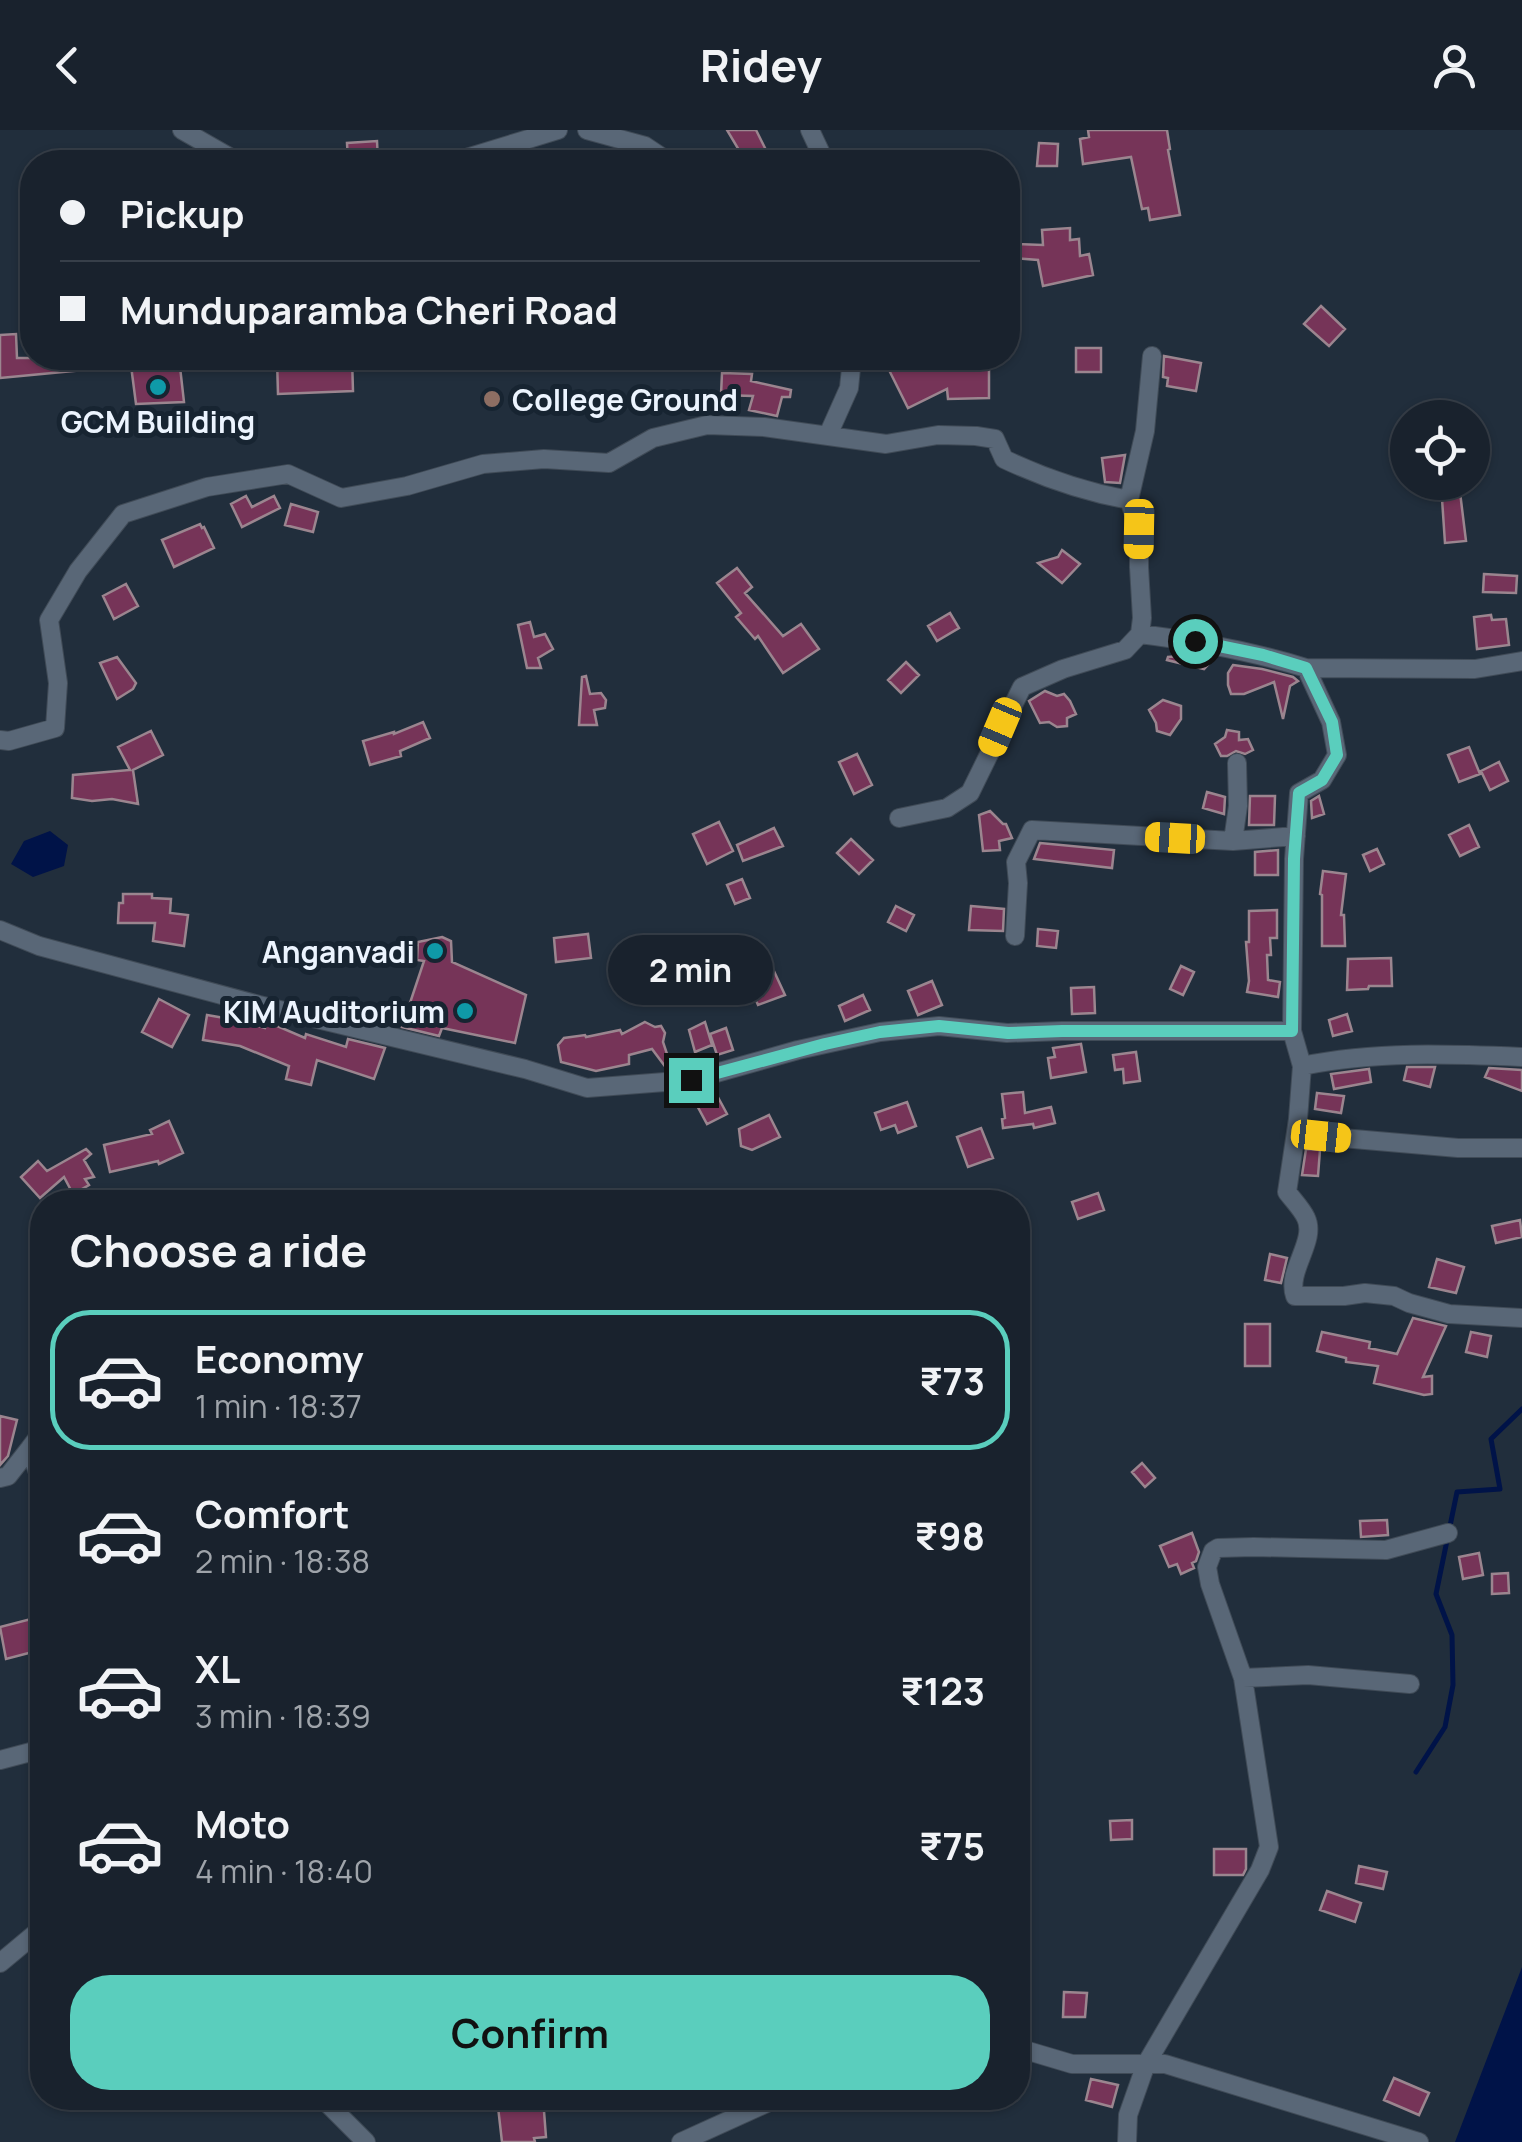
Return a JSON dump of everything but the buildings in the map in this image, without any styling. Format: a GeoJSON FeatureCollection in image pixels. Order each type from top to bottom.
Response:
{"type":"FeatureCollection","features":[{"type":"Feature","properties":{"kind":"street"},"geometry":{"type":"LineString","coordinates":[[182,130],[217,150]]}},
{"type":"Feature","properties":{"kind":"street"},"geometry":{"type":"LineString","coordinates":[[492,150],[558,130]]}},
{"type":"Feature","properties":{"kind":"street"},"geometry":{"type":"LineString","coordinates":[[587,130],[651,150]]}},
{"type":"Feature","properties":{"kind":"street"},"geometry":{"type":"LineString","coordinates":[[899,818],[946,808],[970,794],[1022,687],[1124,650],[1140,634],[1139,529],[1129,500],[1145,431],[1152,356]]}},
{"type":"Feature","properties":{"kind":"street"},"geometry":{"type":"LineString","coordinates":[[828,435],[850,388],[851,370]]}},
{"type":"Feature","properties":{"kind":"street"},"geometry":{"type":"LineString","coordinates":[[0,740],[55,728],[58,683],[49,620],[78,571],[123,514],[206,487],[288,474],[341,498],[407,486],[483,464],[544,459],[610,463],[653,438],[707,425],[764,427],[886,444],[938,435],[976,436],[995,440],[1004,460],[1040,476],[1129,500]]}},
{"type":"Feature","properties":{"kind":"street"},"geometry":{"type":"LineString","coordinates":[[1140,634],[1195,641],[1306,668],[1475,670],[1522,661]]}},
{"type":"Feature","properties":{"kind":"street"},"geometry":{"type":"LineString","coordinates":[[1306,668],[1332,722],[1337,755],[1322,780],[1299,793],[1292,1031],[1302,1066],[1287,1192],[1307,1219],[1309,1230],[1292,1286],[1295,1296],[1365,1293],[1394,1296],[1449,1314],[1522,1318]]}},
{"type":"Feature","properties":{"kind":"street"},"geometry":{"type":"LineString","coordinates":[[1233,842],[1238,806],[1237,764]]}},
{"type":"Feature","properties":{"kind":"street"},"geometry":{"type":"LineString","coordinates":[[1015,936],[1016,862],[1032,830],[1233,842],[1296,836]]}},
{"type":"Feature","properties":{"kind":"street"},"geometry":{"type":"LineString","coordinates":[[0,930],[39,946],[259,1006],[525,1069],[586,1088],[691,1080],[847,1039],[939,1026],[1008,1033],[1292,1031]]}},
{"type":"Feature","properties":{"kind":"street"},"geometry":{"type":"LineString","coordinates":[[1302,1066],[1339,1058],[1438,1053],[1522,1057]]}},
{"type":"Feature","properties":{"kind":"street"},"geometry":{"type":"LineString","coordinates":[[1296,1134],[1458,1148],[1522,1148]]}},
{"type":"Feature","properties":{"kind":"street"},"geometry":{"type":"LineString","coordinates":[[0,1478],[8,1476],[30,1448]]}},
{"type":"Feature","properties":{"kind":"street"},"geometry":{"type":"LineString","coordinates":[[1127,2142],[1128,2115],[1146,2064],[1260,1870],[1268,1847],[1243,1678],[1206,1567],[1213,1550],[1386,1550],[1448,1533]]}},
{"type":"Feature","properties":{"kind":"street"},"geometry":{"type":"LineString","coordinates":[[1243,1678],[1308,1675],[1410,1684]]}},
{"type":"Feature","properties":{"kind":"street"},"geometry":{"type":"LineString","coordinates":[[0,1760],[30,1752]]}},
{"type":"Feature","properties":{"kind":"street"},"geometry":{"type":"LineString","coordinates":[[0,1963],[30,1938]]}},
{"type":"Feature","properties":{"kind":"street"},"geometry":{"type":"LineString","coordinates":[[1030,2052],[1072,2064],[1164,2064],[1420,2142]]}},
{"type":"Feature","properties":{"kind":"street"},"geometry":{"type":"LineString","coordinates":[[334,2110],[366,2142]]}},
{"type":"Feature","properties":{"kind":"street"},"geometry":{"type":"LineString","coordinates":[[681,2142],[752,2110]]}},
{"type":"Feature","properties":{"kind":"shaded area"},"geometry":{"type":"Polygon","coordinates":[[[50,831],[68,845],[64,866],[33,877],[11,864],[24,841],[50,831]]]}},
{"type":"Feature","properties":{"kind":"shaded area"},"geometry":{"type":"Polygon","coordinates":[[[1522,1967],[1522,2142],[1455,2142],[1522,1967]]]}},
{"type":"Feature","properties":{"kind":"waterway"},"geometry":{"type":"LineString","coordinates":[[1416,1772],[1445,1727],[1453,1685],[1452,1635],[1436,1594],[1457,1492],[1500,1489],[1491,1439],[1522,1409]]}},
{"type":"Feature","properties":{"kind":"place","name":"GCM Building"},"geometry":{"type":"Point","coordinates":[158,387]}},
{"type":"Feature","properties":{"kind":"place","name":"College Ground"},"geometry":{"type":"Point","coordinates":[492,399]}},
{"type":"Feature","properties":{"kind":"place","name":"Anganvadi"},"geometry":{"type":"Point","coordinates":[435,951]}},
{"type":"Feature","properties":{"kind":"place","name":"KIM Auditorium"},"geometry":{"type":"Point","coordinates":[465,1011]}},
{"type":"Feature","properties":{"kind":"route"},"geometry":{"type":"LineString","coordinates":[[691,1080],[880,1032],[939,1026],[1008,1033],[1292,1031],[1294,859],[1299,793],[1322,780],[1337,755],[1332,722],[1306,668],[1195,641]]}}]}
